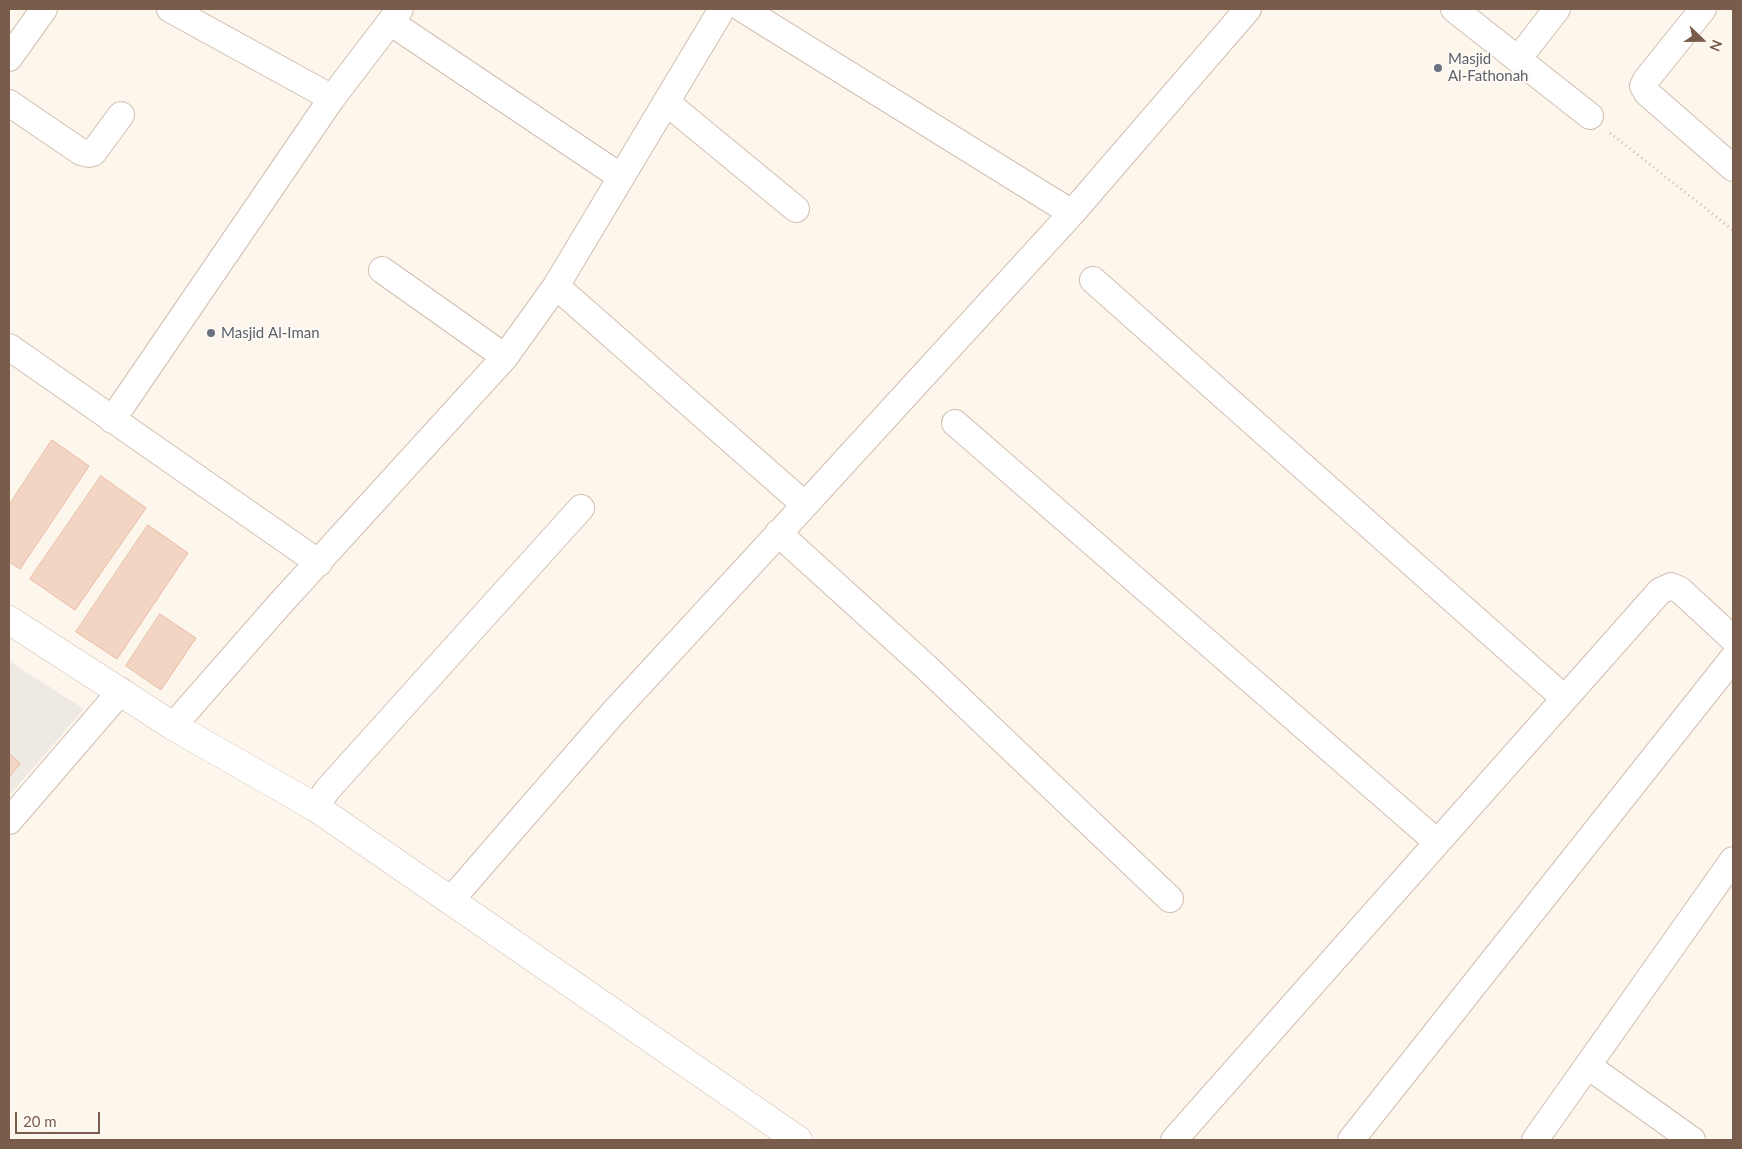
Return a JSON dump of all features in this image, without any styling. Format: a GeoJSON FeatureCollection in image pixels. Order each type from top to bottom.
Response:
{"type":"FeatureCollection","features":[{"type":"Feature","properties":{"kind":"street"},"geometry":{"type":"LineString","coordinates":[[9,58],[44,9]]}},
{"type":"Feature","properties":{"kind":"street"},"geometry":{"type":"LineString","coordinates":[[170,9],[332,98]]}},
{"type":"Feature","properties":{"kind":"street"},"geometry":{"type":"LineString","coordinates":[[173,726],[279,605],[506,357],[556,286],[722,9]]}},
{"type":"Feature","properties":{"kind":"street"},"geometry":{"type":"LineString","coordinates":[[450,902],[613,713],[1072,213],[1248,9]]}},
{"type":"Feature","properties":{"kind":"street"},"geometry":{"type":"LineString","coordinates":[[1454,9],[1590,116]]}},
{"type":"Feature","properties":{"kind":"street"},"geometry":{"type":"LineString","coordinates":[[1518,59],[1557,9]]}},
{"type":"Feature","properties":{"kind":"street"},"geometry":{"type":"LineString","coordinates":[[1703,9],[1643,86],[1647,93],[1733,168]]}},
{"type":"Feature","properties":{"kind":"street"},"geometry":{"type":"LineString","coordinates":[[752,11],[1072,213]]}},
{"type":"Feature","properties":{"kind":"street"},"geometry":{"type":"LineString","coordinates":[[112,420],[332,98],[395,15],[621,177]]}},
{"type":"Feature","properties":{"kind":"street"},"geometry":{"type":"LineString","coordinates":[[666,102],[796,209]]}},
{"type":"Feature","properties":{"kind":"street"},"geometry":{"type":"LineString","coordinates":[[9,103],[81,152],[89,154],[93,153],[121,115]]}},
{"type":"Feature","properties":{"kind":"street"},"geometry":{"type":"LineString","coordinates":[[382,270],[506,357]]}},
{"type":"Feature","properties":{"kind":"street"},"geometry":{"type":"LineString","coordinates":[[1093,280],[1564,698]]}},
{"type":"Feature","properties":{"kind":"street"},"geometry":{"type":"LineString","coordinates":[[556,286],[805,506]]}},
{"type":"Feature","properties":{"kind":"street"},"geometry":{"type":"LineString","coordinates":[[9,347],[319,563]]}},
{"type":"Feature","properties":{"kind":"street"},"geometry":{"type":"LineString","coordinates":[[955,423],[1437,842]]}},
{"type":"Feature","properties":{"kind":"street"},"geometry":{"type":"LineString","coordinates":[[315,807],[328,790],[581,508]]}},
{"type":"Feature","properties":{"kind":"street"},"geometry":{"type":"LineString","coordinates":[[778,533],[926,667],[1170,899]]}},
{"type":"Feature","properties":{"kind":"street"},"geometry":{"type":"LineString","coordinates":[[1174,1140],[1660,591],[1670,586],[1680,590],[1733,639]]}},
{"type":"Feature","properties":{"kind":"street"},"geometry":{"type":"LineString","coordinates":[[9,620],[173,726],[315,807],[450,902],[798,1140]]}},
{"type":"Feature","properties":{"kind":"street"},"geometry":{"type":"LineString","coordinates":[[1351,1140],[1733,658]]}},
{"type":"Feature","properties":{"kind":"street"},"geometry":{"type":"LineString","coordinates":[[9,821],[120,691]]}},
{"type":"Feature","properties":{"kind":"street"},"geometry":{"type":"LineString","coordinates":[[1536,1140],[1733,860]]}},
{"type":"Feature","properties":{"kind":"street"},"geometry":{"type":"LineString","coordinates":[[1588,1066],[1692,1140]]}},
{"type":"Feature","properties":{"kind":"path"},"geometry":{"type":"LineString","coordinates":[[1590,116],[1733,230]]}},
{"type":"Feature","properties":{"kind":"shaded area"},"geometry":{"type":"Polygon","coordinates":[[[9,661],[84,709],[9,796],[9,661]]]}},
{"type":"Feature","properties":{"kind":"building"},"geometry":{"type":"Polygon","coordinates":[[[52,440],[89,466],[20,569],[9,562],[9,505],[52,440]]]}},
{"type":"Feature","properties":{"kind":"building"},"geometry":{"type":"Polygon","coordinates":[[[101,476],[146,508],[75,610],[30,579],[101,476]]]}},
{"type":"Feature","properties":{"kind":"building"},"geometry":{"type":"Polygon","coordinates":[[[148,525],[188,553],[117,659],[76,632],[148,525]]]}},
{"type":"Feature","properties":{"kind":"building"},"geometry":{"type":"Polygon","coordinates":[[[160,614],[196,638],[161,690],[126,666],[160,614]]]}},
{"type":"Feature","properties":{"kind":"building"},"geometry":{"type":"Polygon","coordinates":[[[9,753],[20,764],[9,777],[9,753]]]}},
{"type":"Feature","properties":{"kind":"place","name":"Masjid Al-Fathonah"},"geometry":{"type":"Point","coordinates":[1438,68]}},
{"type":"Feature","properties":{"kind":"place","name":"Masjid Al-Iman"},"geometry":{"type":"Point","coordinates":[211,333]}}]}
